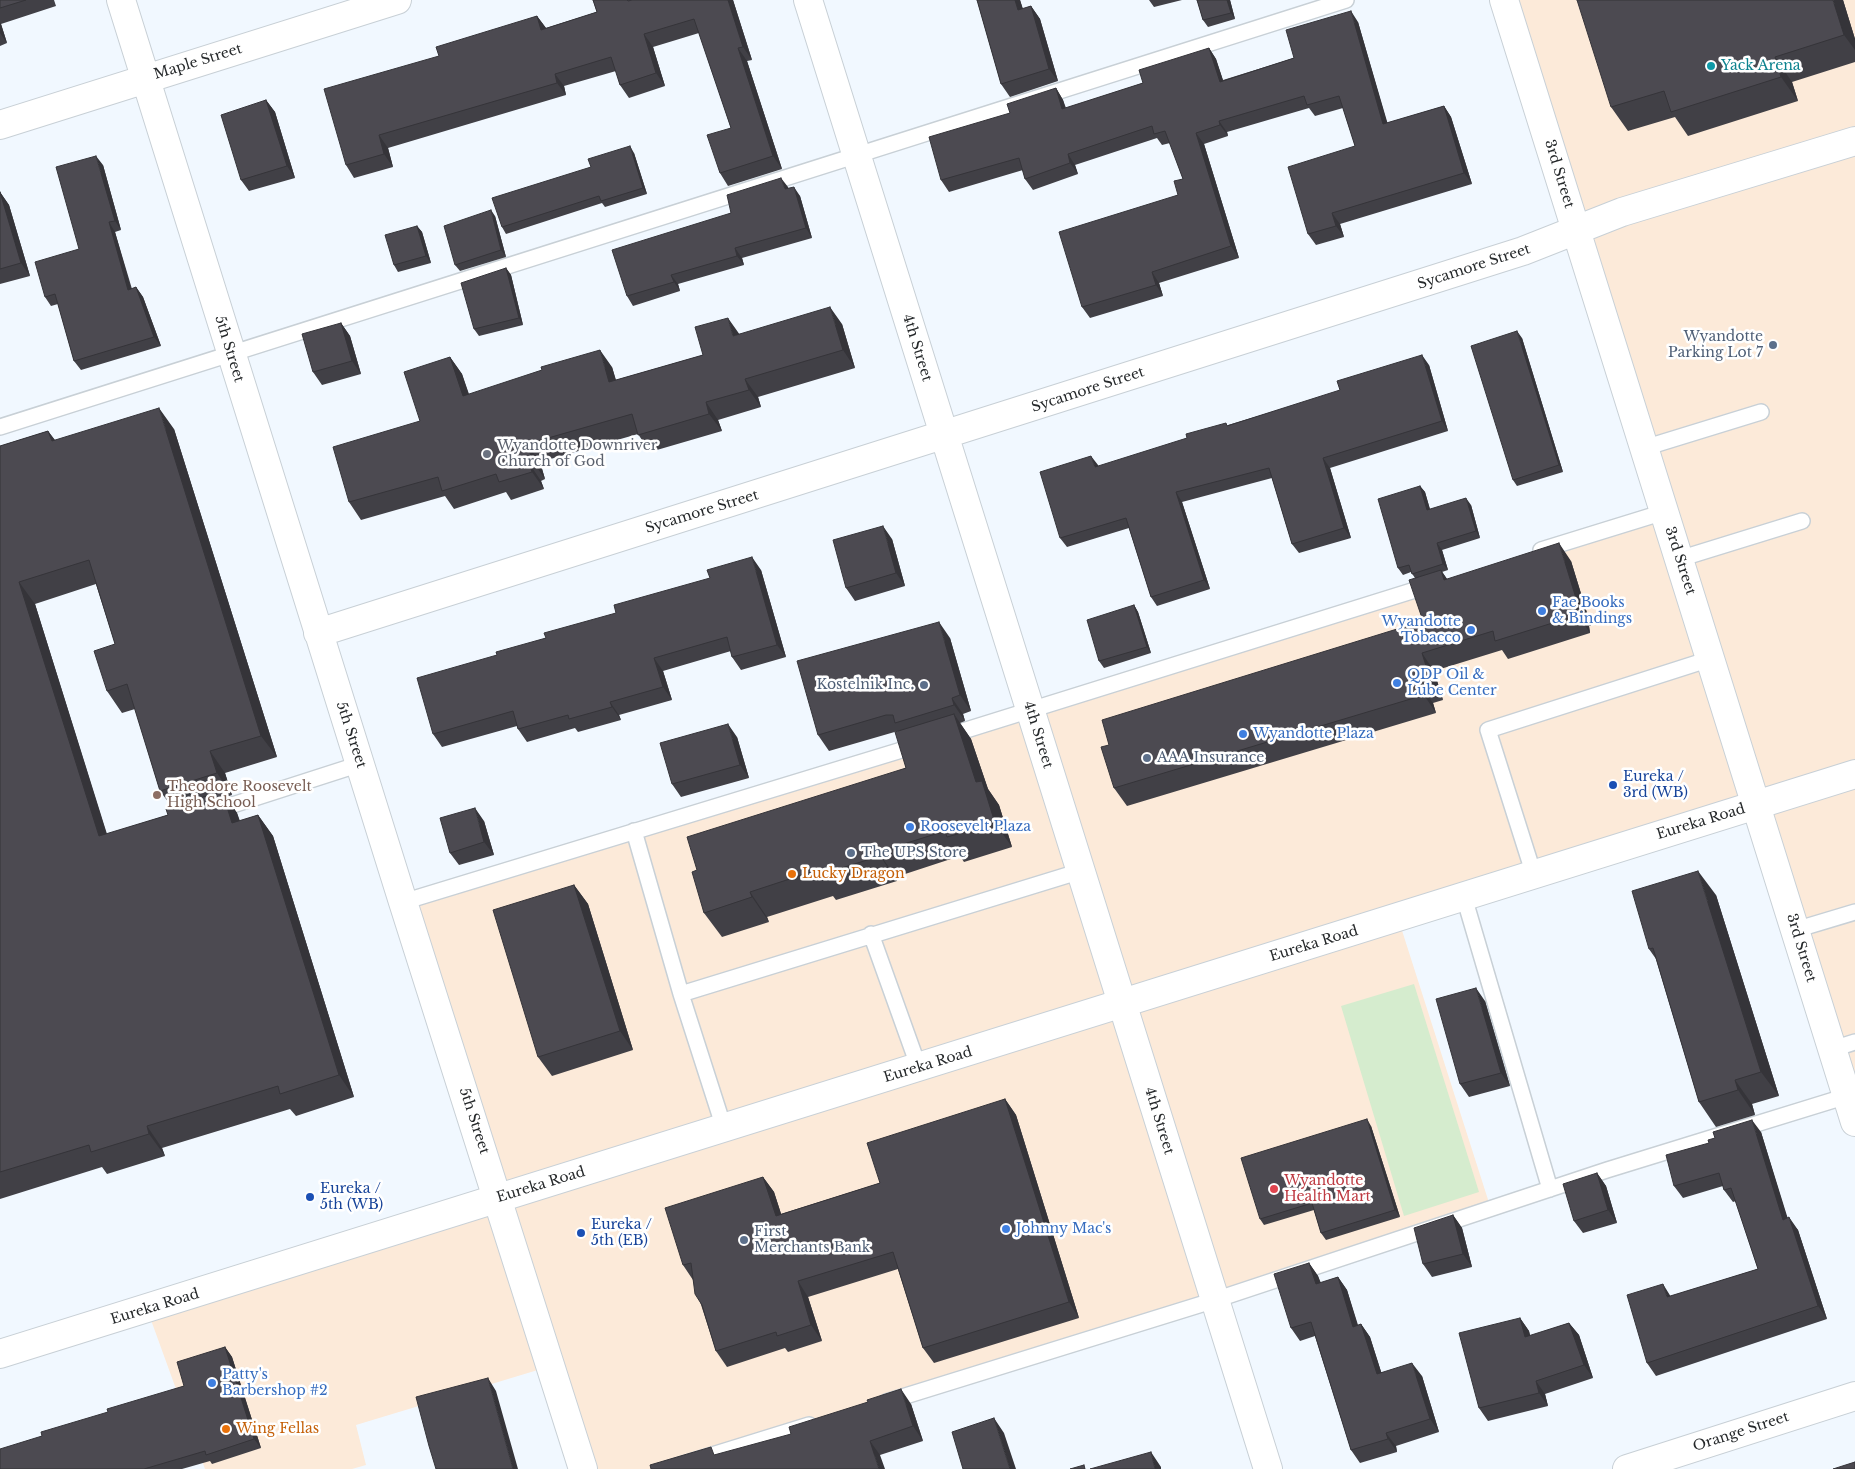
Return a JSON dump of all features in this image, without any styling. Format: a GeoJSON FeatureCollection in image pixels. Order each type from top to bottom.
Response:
{"type":"FeatureCollection","features":[{"type":"Feature","properties":{"kind":"street","name":"5th Street"},"geometry":{"type":"LineString","coordinates":[[121,0],[318,633],[499,1198],[583,1469]]}},
{"type":"Feature","properties":{"kind":"street","name":"Maple Street"},"geometry":{"type":"LineString","coordinates":[[0,124],[397,0]]}},
{"type":"Feature","properties":{"kind":"street","name":"4th Street"},"geometry":{"type":"LineString","coordinates":[[808,0],[1268,1469]]}},
{"type":"Feature","properties":{"kind":"street","name":"3rd Street"},"geometry":{"type":"LineString","coordinates":[[1504,0],[1795,930],[1844,1045],[1852,1108]]}},
{"type":"Feature","properties":{"kind":"street","name":"Sycamore Street"},"geometry":{"type":"LineString","coordinates":[[318,633],[945,436],[1524,251],[1622,212],[1855,141]]}},
{"type":"Feature","properties":{"kind":"street","name":"Eureka Road"},"geometry":{"type":"LineString","coordinates":[[0,1354],[1855,774]]}},
{"type":"Feature","properties":{"kind":"street","name":"Orange Street"},"geometry":{"type":"LineString","coordinates":[[1627,1469],[1855,1396]]}},
{"type":"Feature","properties":{"kind":"lane"},"geometry":{"type":"LineString","coordinates":[[0,428],[232,356],[1346,0]]}},
{"type":"Feature","properties":{"kind":"lane"},"geometry":{"type":"LineString","coordinates":[[1644,448],[1761,412]]}},
{"type":"Feature","properties":{"kind":"lane"},"geometry":{"type":"LineString","coordinates":[[1526,555],[1664,512]]}},
{"type":"Feature","properties":{"kind":"lane"},"geometry":{"type":"LineString","coordinates":[[1679,559],[1802,521]]}},
{"type":"Feature","properties":{"kind":"lane"},"geometry":{"type":"LineString","coordinates":[[403,902],[1031,711],[1441,582]]}},
{"type":"Feature","properties":{"kind":"lane"},"geometry":{"type":"LineString","coordinates":[[1534,875],[1488,730],[1710,658]]}},
{"type":"Feature","properties":{"kind":"lane"},"geometry":{"type":"LineString","coordinates":[[200,815],[360,764]]}},
{"type":"Feature","properties":{"kind":"lane"},"geometry":{"type":"LineString","coordinates":[[634,831],[681,994],[724,1128]]}},
{"type":"Feature","properties":{"kind":"lane"},"geometry":{"type":"LineString","coordinates":[[681,994],[871,934],[1081,871]]}},
{"type":"Feature","properties":{"kind":"lane"},"geometry":{"type":"LineString","coordinates":[[1464,897],[1550,1189]]}},
{"type":"Feature","properties":{"kind":"lane"},"geometry":{"type":"LineString","coordinates":[[1795,930],[1855,912]]}},
{"type":"Feature","properties":{"kind":"lane"},"geometry":{"type":"LineString","coordinates":[[871,934],[919,1068]]}},
{"type":"Feature","properties":{"kind":"lane"},"geometry":{"type":"LineString","coordinates":[[875,1405],[1215,1300],[1550,1189],[1852,1108]]}},
{"type":"Feature","properties":{"kind":"lane"},"geometry":{"type":"LineString","coordinates":[[667,1469],[828,1420]]}},
{"type":"Feature","properties":{"kind":"shaded area"},"geometry":{"type":"Polygon","coordinates":[[[1504,0],[1855,0],[1855,1122],[1756,805],[1398,918],[1491,1209],[666,1469],[583,1469],[551,1366],[356,1425],[366,1465],[352,1469],[205,1469],[147,1309],[499,1198],[403,902],[1664,512],[1504,0]]]}},
{"type":"Feature","properties":{"kind":"green space"},"geometry":{"type":"Polygon","coordinates":[[[1414,984],[1479,1192],[1404,1216],[1341,1006],[1414,984]]]}},
{"type":"Feature","properties":{"kind":"building"},"geometry":{"type":"Polygon","coordinates":[[[0,0],[26,0],[0,8],[0,0]]]}},
{"type":"Feature","properties":{"kind":"building"},"geometry":{"type":"Polygon","coordinates":[[[593,0],[728,0],[743,47],[738,48],[773,156],[720,173],[707,135],[731,128],[694,19],[644,34],[656,73],[620,85],[611,57],[555,74],[557,83],[379,135],[384,154],[346,165],[324,89],[439,56],[436,47],[537,16],[541,30],[597,12],[593,0]]]}},
{"type":"Feature","properties":{"kind":"building"},"geometry":{"type":"Polygon","coordinates":[[[977,0],[1015,0],[1018,10],[1031,6],[1049,69],[1001,84],[977,0]]]}},
{"type":"Feature","properties":{"kind":"building"},"geometry":{"type":"Polygon","coordinates":[[[1197,0],[1227,0],[1231,13],[1203,20],[1197,0]]]}},
{"type":"Feature","properties":{"kind":"building","name":"Yack Arena"},"geometry":{"type":"Polygon","coordinates":[[[1577,0],[1833,0],[1844,35],[1775,57],[1781,77],[1671,112],[1664,91],[1611,107],[1577,0]]]}},
{"type":"Feature","properties":{"kind":"building"},"geometry":{"type":"Polygon","coordinates":[[[1351,11],[1383,124],[1444,106],[1464,173],[1332,213],[1336,226],[1308,234],[1288,167],[1355,146],[1339,96],[1307,105],[1304,96],[1219,121],[1220,125],[1196,133],[1231,246],[1152,272],[1156,285],[1082,307],[1059,232],[1178,195],[1174,181],[1183,179],[1165,131],[1154,134],[1152,126],[1068,154],[1070,163],[1025,179],[1019,158],[941,180],[929,137],[1010,113],[1007,104],[1056,88],[1062,109],[1143,83],[1139,70],[1209,48],[1220,82],[1294,58],[1286,30],[1351,11]]]}},
{"type":"Feature","properties":{"kind":"building"},"geometry":{"type":"Polygon","coordinates":[[[266,100],[287,166],[241,180],[221,115],[266,100]]]}},
{"type":"Feature","properties":{"kind":"building"},"geometry":{"type":"Polygon","coordinates":[[[630,146],[643,188],[601,201],[599,196],[502,227],[492,198],[591,167],[588,159],[630,146]]]}},
{"type":"Feature","properties":{"kind":"building"},"geometry":{"type":"Polygon","coordinates":[[[96,156],[115,221],[109,222],[128,290],[136,287],[154,337],[74,361],[55,294],[45,297],[35,262],[79,249],[56,167],[96,156]]]}},
{"type":"Feature","properties":{"kind":"building"},"geometry":{"type":"Polygon","coordinates":[[[781,178],[785,189],[794,187],[806,228],[735,248],[737,256],[671,275],[674,282],[627,296],[612,250],[731,213],[727,195],[781,178]]]}},
{"type":"Feature","properties":{"kind":"building"},"geometry":{"type":"Polygon","coordinates":[[[0,192],[21,263],[0,269],[0,192]]]}},
{"type":"Feature","properties":{"kind":"building"},"geometry":{"type":"Polygon","coordinates":[[[491,210],[501,250],[455,265],[444,226],[491,210]]]}},
{"type":"Feature","properties":{"kind":"building"},"geometry":{"type":"Polygon","coordinates":[[[417,226],[426,256],[394,265],[385,235],[417,226]]]}},
{"type":"Feature","properties":{"kind":"building"},"geometry":{"type":"Polygon","coordinates":[[[506,268],[519,318],[474,329],[461,283],[506,268]]]}},
{"type":"Feature","properties":{"kind":"building"},"geometry":{"type":"Polygon","coordinates":[[[830,307],[843,350],[745,379],[749,390],[706,402],[709,414],[638,435],[632,414],[527,444],[533,462],[529,463],[532,472],[499,482],[496,474],[442,491],[438,477],[349,502],[333,447],[420,421],[404,372],[450,357],[463,396],[542,370],[541,367],[600,350],[609,382],[703,355],[695,327],[728,318],[733,336],[830,307]]]}},
{"type":"Feature","properties":{"kind":"building"},"geometry":{"type":"Polygon","coordinates":[[[341,323],[352,361],[313,372],[302,334],[341,323]]]}},
{"type":"Feature","properties":{"kind":"building"},"geometry":{"type":"Polygon","coordinates":[[[1517,331],[1559,465],[1513,480],[1471,346],[1517,331]]]}},
{"type":"Feature","properties":{"kind":"building"},"geometry":{"type":"Polygon","coordinates":[[[1422,355],[1442,421],[1323,458],[1344,528],[1292,544],[1269,468],[1176,492],[1204,580],[1151,597],[1126,518],[1060,538],[1040,472],[1091,456],[1095,467],[1187,438],[1186,434],[1226,423],[1227,426],[1340,390],[1337,381],[1422,355]]]}},
{"type":"Feature","properties":{"kind":"building"},"geometry":{"type":"Polygon","coordinates":[[[159,408],[261,736],[210,751],[217,773],[160,791],[127,684],[107,691],[94,651],[115,644],[89,560],[19,582],[99,836],[168,815],[166,809],[222,791],[232,823],[258,815],[339,1075],[280,1094],[278,1086],[147,1126],[149,1134],[91,1152],[89,1145],[0,1172],[0,446],[48,431],[52,441],[159,408]]]}},
{"type":"Feature","properties":{"kind":"building"},"geometry":{"type":"Polygon","coordinates":[[[1420,486],[1427,510],[1466,498],[1476,531],[1437,543],[1443,564],[1412,574],[1409,565],[1398,568],[1378,499],[1420,486]]]}},
{"type":"Feature","properties":{"kind":"building"},"geometry":{"type":"Polygon","coordinates":[[[883,526],[896,573],[846,588],[833,540],[883,526]]]}},
{"type":"Feature","properties":{"kind":"building"},"geometry":{"type":"Polygon","coordinates":[[[1559,543],[1579,608],[1576,608],[1578,615],[1495,641],[1493,631],[1422,653],[1431,682],[1420,685],[1424,695],[1114,788],[1101,747],[1109,745],[1102,720],[1423,621],[1409,580],[1441,570],[1444,580],[1559,543]]]}},
{"type":"Feature","properties":{"kind":"building"},"geometry":{"type":"Polygon","coordinates":[[[752,557],[777,645],[732,657],[727,637],[654,658],[663,687],[610,702],[612,707],[569,719],[568,715],[518,729],[513,711],[433,734],[417,678],[497,655],[496,652],[546,638],[544,633],[616,613],[614,605],[710,578],[707,570],[752,557]]]}},
{"type":"Feature","properties":{"kind":"building"},"geometry":{"type":"Polygon","coordinates":[[[1134,605],[1147,647],[1099,661],[1087,620],[1134,605]]]}},
{"type":"Feature","properties":{"kind":"building"},"geometry":{"type":"Polygon","coordinates":[[[939,622],[960,695],[952,698],[954,705],[895,723],[893,715],[886,715],[818,735],[797,661],[939,622]]]}},
{"type":"Feature","properties":{"kind":"building","name":"Roosevelt Plaza"},"geometry":{"type":"Polygon","coordinates":[[[954,714],[976,782],[982,781],[995,823],[947,837],[945,831],[878,852],[880,856],[819,875],[817,870],[750,892],[752,897],[704,913],[692,872],[697,870],[687,837],[906,768],[895,732],[954,714]]]}},
{"type":"Feature","properties":{"kind":"building"},"geometry":{"type":"Polygon","coordinates":[[[728,724],[740,765],[672,784],[660,743],[728,724]]]}},
{"type":"Feature","properties":{"kind":"building"},"geometry":{"type":"Polygon","coordinates":[[[475,808],[484,842],[450,853],[440,818],[475,808]]]}},
{"type":"Feature","properties":{"kind":"building"},"geometry":{"type":"Polygon","coordinates":[[[1698,871],[1761,1072],[1735,1080],[1738,1090],[1699,1102],[1653,948],[1649,949],[1632,891],[1698,871]]]}},
{"type":"Feature","properties":{"kind":"building"},"geometry":{"type":"Polygon","coordinates":[[[574,885],[620,1031],[538,1057],[493,910],[574,885]]]}},
{"type":"Feature","properties":{"kind":"building"},"geometry":{"type":"Polygon","coordinates":[[[1476,988],[1501,1073],[1460,1084],[1436,999],[1476,988]]]}},
{"type":"Feature","properties":{"kind":"building"},"geometry":{"type":"Polygon","coordinates":[[[1005,1099],[1069,1302],[923,1348],[893,1252],[798,1281],[811,1325],[777,1336],[776,1332],[716,1351],[702,1305],[695,1294],[691,1263],[683,1265],[665,1208],[763,1177],[776,1216],[880,1183],[867,1143],[1005,1099]]]}},
{"type":"Feature","properties":{"kind":"building"},"geometry":{"type":"Polygon","coordinates":[[[1367,1119],[1395,1210],[1321,1233],[1312,1203],[1260,1219],[1241,1158],[1367,1119]]]}},
{"type":"Feature","properties":{"kind":"building"},"geometry":{"type":"Polygon","coordinates":[[[1752,1120],[1783,1220],[1789,1217],[1818,1306],[1647,1363],[1627,1295],[1663,1284],[1667,1297],[1758,1269],[1731,1188],[1724,1190],[1719,1173],[1674,1186],[1666,1155],[1709,1143],[1708,1140],[1715,1138],[1713,1132],[1752,1120]]]}},
{"type":"Feature","properties":{"kind":"building"},"geometry":{"type":"Polygon","coordinates":[[[1597,1173],[1608,1210],[1574,1221],[1563,1184],[1597,1173]]]}},
{"type":"Feature","properties":{"kind":"building"},"geometry":{"type":"Polygon","coordinates":[[[1453,1215],[1463,1254],[1423,1264],[1414,1228],[1453,1215]]]}},
{"type":"Feature","properties":{"kind":"building"},"geometry":{"type":"Polygon","coordinates":[[[1309,1263],[1316,1284],[1338,1277],[1353,1327],[1361,1324],[1377,1374],[1412,1363],[1430,1419],[1386,1433],[1388,1439],[1351,1450],[1311,1322],[1291,1328],[1274,1274],[1309,1263]]]}},
{"type":"Feature","properties":{"kind":"building"},"geometry":{"type":"Polygon","coordinates":[[[1520,1318],[1525,1337],[1569,1323],[1584,1365],[1536,1381],[1539,1393],[1479,1408],[1459,1333],[1520,1318]]]}},
{"type":"Feature","properties":{"kind":"building"},"geometry":{"type":"Polygon","coordinates":[[[225,1347],[254,1439],[206,1455],[205,1451],[144,1469],[0,1469],[0,1449],[42,1436],[41,1432],[108,1412],[107,1409],[184,1386],[177,1362],[225,1347]]]}},
{"type":"Feature","properties":{"kind":"building"},"geometry":{"type":"Polygon","coordinates":[[[488,1378],[513,1469],[436,1469],[416,1397],[488,1378]]]}},
{"type":"Feature","properties":{"kind":"building"},"geometry":{"type":"Polygon","coordinates":[[[901,1389],[913,1426],[870,1441],[879,1469],[651,1469],[650,1465],[711,1447],[714,1455],[791,1434],[789,1427],[868,1402],[867,1400],[901,1389]]]}},
{"type":"Feature","properties":{"kind":"building"},"geometry":{"type":"Polygon","coordinates":[[[994,1418],[1010,1469],[963,1469],[952,1432],[994,1418]]]}},
{"type":"Feature","properties":{"kind":"building"},"geometry":{"type":"Polygon","coordinates":[[[1151,1452],[1155,1469],[1090,1469],[1151,1452]]]}},
{"type":"Feature","properties":{"kind":"building"},"geometry":{"type":"Polygon","coordinates":[[[1855,1462],[1855,1469],[1833,1469],[1855,1462]]]}},
{"type":"Feature","properties":{"kind":"building"},"geometry":{"type":"Polygon","coordinates":[[[1084,1465],[1085,1469],[1070,1469],[1084,1465]]]}},
{"type":"Feature","properties":{"kind":"place","name":"Yack Arena"},"geometry":{"type":"Point","coordinates":[1711,66]}},
{"type":"Feature","properties":{"kind":"place","name":"Wyandotte Parking Lot 7"},"geometry":{"type":"Point","coordinates":[1773,345]}},
{"type":"Feature","properties":{"kind":"place","name":"Wyandotte Downriver Church of God"},"geometry":{"type":"Point","coordinates":[487,454]}},
{"type":"Feature","properties":{"kind":"place","name":"Fae Books & Bindings"},"geometry":{"type":"Point","coordinates":[1542,611]}},
{"type":"Feature","properties":{"kind":"place","name":"Wyandotte Tobacco"},"geometry":{"type":"Point","coordinates":[1471,630]}},
{"type":"Feature","properties":{"kind":"place","name":"QDP Oil & Lube Center"},"geometry":{"type":"Point","coordinates":[1397,683]}},
{"type":"Feature","properties":{"kind":"place","name":"Kostelnik Inc."},"geometry":{"type":"Point","coordinates":[924,685]}},
{"type":"Feature","properties":{"kind":"place","name":"Wyandotte Plaza"},"geometry":{"type":"Point","coordinates":[1243,734]}},
{"type":"Feature","properties":{"kind":"place","name":"AAA Insurance"},"geometry":{"type":"Point","coordinates":[1147,758]}},
{"type":"Feature","properties":{"kind":"place","name":"Eureka / 3rd (WB)"},"geometry":{"type":"Point","coordinates":[1613,785]}},
{"type":"Feature","properties":{"kind":"place","name":"Theodore Roosevelt High School"},"geometry":{"type":"Point","coordinates":[157,795]}},
{"type":"Feature","properties":{"kind":"place","name":"Roosevelt Plaza"},"geometry":{"type":"Point","coordinates":[910,827]}},
{"type":"Feature","properties":{"kind":"place","name":"The UPS Store"},"geometry":{"type":"Point","coordinates":[851,853]}},
{"type":"Feature","properties":{"kind":"place","name":"Lucky Dragon"},"geometry":{"type":"Point","coordinates":[792,874]}},
{"type":"Feature","properties":{"kind":"place","name":"Wyandotte Health Mart"},"geometry":{"type":"Point","coordinates":[1274,1189]}},
{"type":"Feature","properties":{"kind":"place","name":"Eureka / 5th (WB)"},"geometry":{"type":"Point","coordinates":[310,1197]}},
{"type":"Feature","properties":{"kind":"place","name":"Johnny Mac's"},"geometry":{"type":"Point","coordinates":[1006,1229]}},
{"type":"Feature","properties":{"kind":"place","name":"Eureka / 5th (EB)"},"geometry":{"type":"Point","coordinates":[581,1233]}},
{"type":"Feature","properties":{"kind":"place","name":"First Merchants Bank"},"geometry":{"type":"Point","coordinates":[744,1240]}},
{"type":"Feature","properties":{"kind":"place","name":"Patty's Barbershop #2"},"geometry":{"type":"Point","coordinates":[212,1383]}},
{"type":"Feature","properties":{"kind":"place","name":"Wing Fellas"},"geometry":{"type":"Point","coordinates":[226,1429]}}]}
